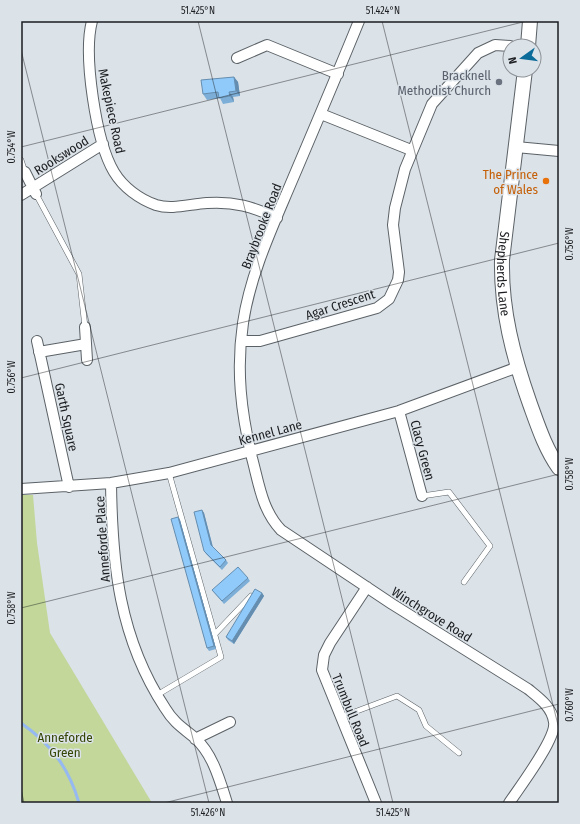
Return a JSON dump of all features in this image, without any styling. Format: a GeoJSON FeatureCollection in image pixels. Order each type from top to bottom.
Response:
{"type":"FeatureCollection","features":[{"type":"Feature","properties":{"kind":"street","name":"Makepiece Road"},"geometry":{"type":"LineString","coordinates":[[92,21],[89,38],[88,61],[102,144],[109,163],[120,181],[136,195],[145,200],[166,207],[207,203],[232,203],[249,206],[277,218]]}},
{"type":"Feature","properties":{"kind":"street","name":"Braybrooke Road"},"geometry":{"type":"LineString","coordinates":[[251,451],[241,402],[241,341],[250,288],[277,218],[359,21]]}},
{"type":"Feature","properties":{"kind":"street"},"geometry":{"type":"LineString","coordinates":[[529,38],[530,21]]}},
{"type":"Feature","properties":{"kind":"street"},"geometry":{"type":"LineString","coordinates":[[238,58],[267,45],[338,74]]}},
{"type":"Feature","properties":{"kind":"street","name":"Agar Crescent"},"geometry":{"type":"LineString","coordinates":[[241,341],[260,341],[376,308],[389,299],[396,286],[400,272],[393,219],[399,188],[411,150],[432,104],[478,53],[495,45],[502,45]]}},
{"type":"Feature","properties":{"kind":"street","name":"Shepherds Lane"},"geometry":{"type":"LineString","coordinates":[[524,78],[502,273],[505,317],[518,367],[540,432],[559,468]]}},
{"type":"Feature","properties":{"kind":"street"},"geometry":{"type":"LineString","coordinates":[[321,114],[411,150]]}},
{"type":"Feature","properties":{"kind":"street","name":"Rookswood"},"geometry":{"type":"LineString","coordinates":[[21,195],[35,191],[102,144]]}},
{"type":"Feature","properties":{"kind":"street"},"geometry":{"type":"LineString","coordinates":[[516,147],[559,151]]}},
{"type":"Feature","properties":{"kind":"street","name":"Rookswood"},"geometry":{"type":"LineString","coordinates":[[25,172],[35,191]]}},
{"type":"Feature","properties":{"kind":"street"},"geometry":{"type":"LineString","coordinates":[[85,327],[87,360]]}},
{"type":"Feature","properties":{"kind":"street","name":"Garth Square"},"geometry":{"type":"LineString","coordinates":[[37,341],[69,487]]}},
{"type":"Feature","properties":{"kind":"street"},"geometry":{"type":"LineString","coordinates":[[39,352],[86,344]]}},
{"type":"Feature","properties":{"kind":"street","name":"Kennel Lane"},"geometry":{"type":"LineString","coordinates":[[21,489],[111,483],[169,473],[399,410],[518,367]]}},
{"type":"Feature","properties":{"kind":"street","name":"Clacy Green"},"geometry":{"type":"LineString","coordinates":[[399,410],[422,496]]}},
{"type":"Feature","properties":{"kind":"street","name":"Winchgrove Road"},"geometry":{"type":"LineString","coordinates":[[251,451],[262,500],[275,524],[287,536],[528,689],[546,704],[554,723],[550,741],[509,803]]}},
{"type":"Feature","properties":{"kind":"street","name":"Anneforde Place"},"geometry":{"type":"LineString","coordinates":[[111,483],[113,555],[120,599],[134,645],[156,695],[175,722],[184,731],[196,739],[216,768],[227,803]]}},
{"type":"Feature","properties":{"kind":"street","name":"Trumbull Road"},"geometry":{"type":"LineString","coordinates":[[368,587],[324,655],[322,670],[376,803]]}},
{"type":"Feature","properties":{"kind":"street"},"geometry":{"type":"LineString","coordinates":[[196,739],[230,722]]}},
{"type":"Feature","properties":{"kind":"lane"},"geometry":{"type":"LineString","coordinates":[[21,160],[25,172]]}},
{"type":"Feature","properties":{"kind":"lane"},"geometry":{"type":"LineString","coordinates":[[35,191],[78,274],[85,327]]}},
{"type":"Feature","properties":{"kind":"lane"},"geometry":{"type":"LineString","coordinates":[[156,695],[221,657],[169,473]]}},
{"type":"Feature","properties":{"kind":"lane"},"geometry":{"type":"LineString","coordinates":[[422,496],[449,492],[490,546],[464,582]]}},
{"type":"Feature","properties":{"kind":"lane"},"geometry":{"type":"LineString","coordinates":[[215,634],[251,596]]}},
{"type":"Feature","properties":{"kind":"lane"},"geometry":{"type":"LineString","coordinates":[[340,717],[397,696],[419,710],[426,726],[459,753]]}},
{"type":"Feature","properties":{"kind":"green space","name":"Anneforde Green"},"geometry":{"type":"Polygon","coordinates":[[[21,495],[33,495],[37,543],[50,633],[152,803],[21,803],[21,495]]]}},
{"type":"Feature","properties":{"kind":"building"},"geometry":{"type":"Polygon","coordinates":[[[234,77],[236,91],[229,92],[230,96],[219,98],[218,92],[203,94],[201,80],[234,77]]]}},
{"type":"Feature","properties":{"kind":"building"},"geometry":{"type":"Polygon","coordinates":[[[202,510],[211,545],[226,560],[220,567],[204,551],[194,512],[202,510]]]}},
{"type":"Feature","properties":{"kind":"building"},"geometry":{"type":"Polygon","coordinates":[[[178,517],[214,646],[207,648],[171,519],[178,517]]]}},
{"type":"Feature","properties":{"kind":"building"},"geometry":{"type":"Polygon","coordinates":[[[238,567],[248,578],[222,601],[212,590],[238,567]]]}},
{"type":"Feature","properties":{"kind":"building"},"geometry":{"type":"Polygon","coordinates":[[[255,589],[262,593],[232,641],[226,637],[255,589]]]}},
{"type":"Feature","properties":{"kind":"waterway"},"geometry":{"type":"LineString","coordinates":[[21,723],[41,739],[58,758],[70,779],[79,803]]}},
{"type":"Feature","properties":{"kind":"place","name":"Bracknell Methodist Church"},"geometry":{"type":"Point","coordinates":[499,82]}},
{"type":"Feature","properties":{"kind":"place","name":"The Prince of Wales"},"geometry":{"type":"Point","coordinates":[546,181]}}]}
